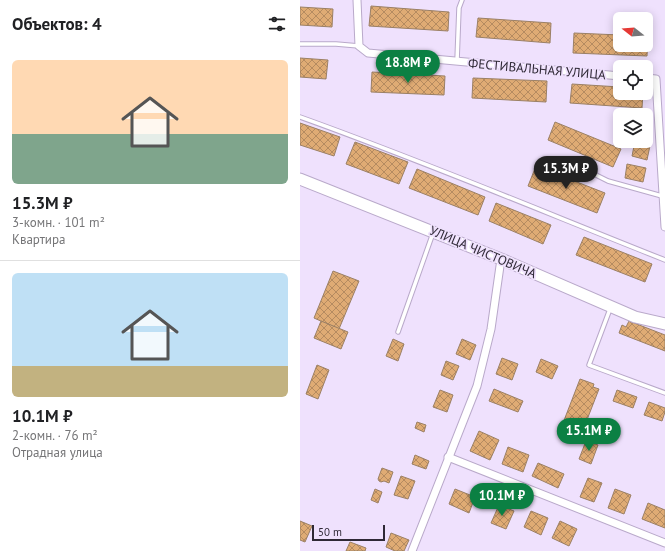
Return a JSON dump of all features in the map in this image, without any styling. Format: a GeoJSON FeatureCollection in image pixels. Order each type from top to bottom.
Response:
{"type":"FeatureCollection","features":[{"type":"Feature","properties":{"kind":"street"},"geometry":{"type":"LineString","coordinates":[[357,0],[359,46]]}},
{"type":"Feature","properties":{"kind":"street","name":"ФЕСТИВАЛЬНАЯ УЛИЦА"},"geometry":{"type":"LineString","coordinates":[[359,46],[368,54],[613,75]]}},
{"type":"Feature","properties":{"kind":"street"},"geometry":{"type":"LineString","coordinates":[[653,79],[656,79],[665,227]]}},
{"type":"Feature","properties":{"kind":"street","name":"УЛИЦА ЧИСТОВИЧА"},"geometry":{"type":"LineString","coordinates":[[300,180],[501,259],[635,317],[665,324]]}},
{"type":"Feature","properties":{"kind":"street"},"geometry":{"type":"LineString","coordinates":[[412,551],[448,456],[477,386],[491,329],[501,259]]}},
{"type":"Feature","properties":{"kind":"street"},"geometry":{"type":"LineString","coordinates":[[448,456],[665,543]]}},
{"type":"Feature","properties":{"kind":"lane"},"geometry":{"type":"LineString","coordinates":[[458,62],[459,8],[462,0]]}},
{"type":"Feature","properties":{"kind":"lane"},"geometry":{"type":"LineString","coordinates":[[300,44],[336,44],[359,46]]}},
{"type":"Feature","properties":{"kind":"lane"},"geometry":{"type":"LineString","coordinates":[[300,117],[461,178],[665,260]]}},
{"type":"Feature","properties":{"kind":"lane"},"geometry":{"type":"LineString","coordinates":[[574,164],[608,181],[662,196]]}},
{"type":"Feature","properties":{"kind":"lane"},"geometry":{"type":"LineString","coordinates":[[398,332],[433,232]]}},
{"type":"Feature","properties":{"kind":"lane"},"geometry":{"type":"LineString","coordinates":[[610,309],[589,365],[665,393]]}},
{"type":"Feature","properties":{"kind":"building"},"geometry":{"type":"Polygon","coordinates":[[[371,6],[449,12],[448,31],[369,26],[371,6]]]}},
{"type":"Feature","properties":{"kind":"building"},"geometry":{"type":"Polygon","coordinates":[[[300,7],[333,9],[332,27],[300,25],[300,7]]]}},
{"type":"Feature","properties":{"kind":"building"},"geometry":{"type":"Polygon","coordinates":[[[478,18],[551,23],[550,43],[476,37],[478,18]]]}},
{"type":"Feature","properties":{"kind":"building"},"geometry":{"type":"Polygon","coordinates":[[[574,33],[613,35],[613,52],[647,52],[647,56],[573,53],[574,33]]]}},
{"type":"Feature","properties":{"kind":"building"},"geometry":{"type":"Polygon","coordinates":[[[300,58],[328,60],[326,79],[300,77],[300,58]]]}},
{"type":"Feature","properties":{"kind":"building"},"geometry":{"type":"Polygon","coordinates":[[[372,72],[445,76],[444,95],[371,92],[372,72]]]}},
{"type":"Feature","properties":{"kind":"building"},"geometry":{"type":"Polygon","coordinates":[[[473,78],[547,81],[546,102],[472,98],[473,78]]]}},
{"type":"Feature","properties":{"kind":"building"},"geometry":{"type":"Polygon","coordinates":[[[572,84],[613,87],[613,100],[643,100],[642,108],[570,103],[572,84]]]}},
{"type":"Feature","properties":{"kind":"building"},"geometry":{"type":"Polygon","coordinates":[[[555,122],[613,146],[613,148],[621,149],[613,167],[548,140],[555,122]]]}},
{"type":"Feature","properties":{"kind":"building"},"geometry":{"type":"Polygon","coordinates":[[[300,123],[340,137],[334,156],[300,145],[300,123]]]}},
{"type":"Feature","properties":{"kind":"building"},"geometry":{"type":"Polygon","coordinates":[[[355,142],[408,162],[399,184],[346,164],[355,142]]]}},
{"type":"Feature","properties":{"kind":"building"},"geometry":{"type":"Polygon","coordinates":[[[634,148],[650,148],[647,160],[632,156],[634,148]]]}},
{"type":"Feature","properties":{"kind":"building"},"geometry":{"type":"Polygon","coordinates":[[[627,164],[646,168],[643,182],[625,178],[627,164]]]}},
{"type":"Feature","properties":{"kind":"building"},"geometry":{"type":"Polygon","coordinates":[[[536,166],[605,193],[597,213],[528,186],[536,166]]]}},
{"type":"Feature","properties":{"kind":"building"},"geometry":{"type":"Polygon","coordinates":[[[417,169],[485,197],[478,215],[409,188],[417,169]]]}},
{"type":"Feature","properties":{"kind":"building"},"geometry":{"type":"Polygon","coordinates":[[[496,203],[551,225],[543,244],[489,221],[496,203]]]}},
{"type":"Feature","properties":{"kind":"building"},"geometry":{"type":"Polygon","coordinates":[[[584,237],[652,264],[645,282],[576,255],[584,237]]]}},
{"type":"Feature","properties":{"kind":"building"},"geometry":{"type":"Polygon","coordinates":[[[333,271],[359,281],[339,329],[314,318],[333,271]]]}},
{"type":"Feature","properties":{"kind":"building"},"geometry":{"type":"Polygon","coordinates":[[[321,321],[348,332],[341,349],[314,338],[321,321]]]}},
{"type":"Feature","properties":{"kind":"building"},"geometry":{"type":"Polygon","coordinates":[[[629,321],[665,335],[665,351],[619,333],[622,325],[626,327],[629,321]]]}},
{"type":"Feature","properties":{"kind":"building"},"geometry":{"type":"Polygon","coordinates":[[[393,339],[404,344],[398,361],[386,356],[393,339]]]}},
{"type":"Feature","properties":{"kind":"building"},"geometry":{"type":"Polygon","coordinates":[[[462,339],[476,345],[470,360],[456,354],[462,339]]]}},
{"type":"Feature","properties":{"kind":"building"},"geometry":{"type":"Polygon","coordinates":[[[502,358],[518,364],[512,380],[496,374],[502,358]]]}},
{"type":"Feature","properties":{"kind":"building"},"geometry":{"type":"Polygon","coordinates":[[[541,359],[558,366],[552,379],[536,372],[541,359]]]}},
{"type":"Feature","properties":{"kind":"building"},"geometry":{"type":"Polygon","coordinates":[[[446,361],[459,366],[453,380],[441,375],[446,361]]]}},
{"type":"Feature","properties":{"kind":"building"},"geometry":{"type":"Polygon","coordinates":[[[317,365],[329,370],[318,399],[306,394],[317,365]]]}},
{"type":"Feature","properties":{"kind":"building"},"geometry":{"type":"Polygon","coordinates":[[[580,379],[594,384],[593,387],[599,389],[583,430],[563,423],[580,379]]]}},
{"type":"Feature","properties":{"kind":"building"},"geometry":{"type":"Polygon","coordinates":[[[494,389],[523,401],[518,412],[489,401],[494,389]]]}},
{"type":"Feature","properties":{"kind":"building"},"geometry":{"type":"Polygon","coordinates":[[[440,390],[453,395],[447,412],[433,407],[440,390]]]}},
{"type":"Feature","properties":{"kind":"building"},"geometry":{"type":"Polygon","coordinates":[[[617,390],[637,397],[633,408],[613,401],[617,390]]]}},
{"type":"Feature","properties":{"kind":"building"},"geometry":{"type":"Polygon","coordinates":[[[649,402],[665,408],[662,421],[644,415],[649,402]]]}},
{"type":"Feature","properties":{"kind":"building"},"geometry":{"type":"Polygon","coordinates":[[[417,422],[426,425],[424,432],[415,428],[417,422]]]}},
{"type":"Feature","properties":{"kind":"building"},"geometry":{"type":"Polygon","coordinates":[[[479,431],[499,440],[490,460],[470,451],[479,431]]]}},
{"type":"Feature","properties":{"kind":"building"},"geometry":{"type":"Polygon","coordinates":[[[586,441],[598,445],[591,464],[579,459],[586,441]]]}},
{"type":"Feature","properties":{"kind":"building"},"geometry":{"type":"Polygon","coordinates":[[[508,447],[529,455],[523,472],[502,464],[508,447]]]}},
{"type":"Feature","properties":{"kind":"building"},"geometry":{"type":"Polygon","coordinates":[[[415,455],[429,461],[426,469],[412,464],[415,455]]]}},
{"type":"Feature","properties":{"kind":"building"},"geometry":{"type":"Polygon","coordinates":[[[538,463],[564,474],[558,488],[532,476],[538,463]]]}},
{"type":"Feature","properties":{"kind":"building"},"geometry":{"type":"Polygon","coordinates":[[[382,468],[393,472],[389,483],[384,481],[381,482],[378,479],[382,468]]]}},
{"type":"Feature","properties":{"kind":"building"},"geometry":{"type":"Polygon","coordinates":[[[401,476],[415,481],[408,499],[394,495],[401,476]]]}},
{"type":"Feature","properties":{"kind":"building"},"geometry":{"type":"Polygon","coordinates":[[[588,478],[602,483],[594,502],[580,497],[588,478]]]}},
{"type":"Feature","properties":{"kind":"building"},"geometry":{"type":"Polygon","coordinates":[[[375,489],[382,492],[378,503],[371,500],[375,489]]]}},
{"type":"Feature","properties":{"kind":"building"},"geometry":{"type":"Polygon","coordinates":[[[455,489],[475,497],[469,513],[449,504],[455,489]]]}},
{"type":"Feature","properties":{"kind":"building"},"geometry":{"type":"Polygon","coordinates":[[[615,489],[631,495],[624,514],[608,508],[615,489]]]}},
{"type":"Feature","properties":{"kind":"building"},"geometry":{"type":"Polygon","coordinates":[[[648,503],[665,510],[665,528],[642,519],[648,503]]]}},
{"type":"Feature","properties":{"kind":"building"},"geometry":{"type":"Polygon","coordinates":[[[499,505],[514,511],[506,529],[491,523],[499,505]]]}},
{"type":"Feature","properties":{"kind":"building"},"geometry":{"type":"Polygon","coordinates":[[[531,511],[548,518],[541,535],[524,527],[531,511]]]}},
{"type":"Feature","properties":{"kind":"building"},"geometry":{"type":"Polygon","coordinates":[[[300,521],[312,526],[305,542],[300,540],[300,521]]]}},
{"type":"Feature","properties":{"kind":"building"},"geometry":{"type":"Polygon","coordinates":[[[560,521],[577,529],[569,546],[552,538],[560,521]]]}},
{"type":"Feature","properties":{"kind":"building"},"geometry":{"type":"Polygon","coordinates":[[[391,533],[409,540],[404,551],[395,551],[386,547],[391,533]]]}},
{"type":"Feature","properties":{"kind":"building"},"geometry":{"type":"Polygon","coordinates":[[[350,542],[366,548],[365,551],[346,551],[350,542]]]}}]}
